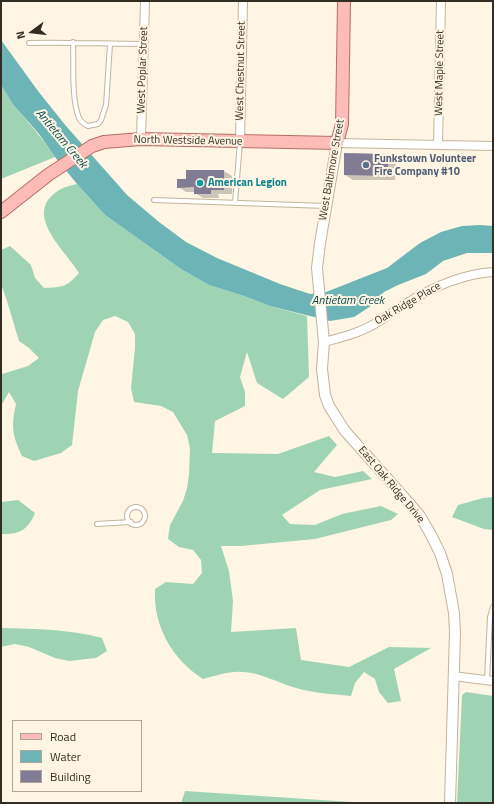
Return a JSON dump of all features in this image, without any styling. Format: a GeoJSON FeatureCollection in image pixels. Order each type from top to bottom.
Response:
{"type":"FeatureCollection","features":[{"type":"Feature","properties":{"kind":"main road","name":"West Baltimore Street"},"geometry":{"type":"LineString","coordinates":[[337,143],[342,124],[344,1]]}},
{"type":"Feature","properties":{"kind":"main road","name":"North Westside Avenue"},"geometry":{"type":"LineString","coordinates":[[1,212],[48,175],[92,146],[104,142],[141,139],[337,143]]}},
{"type":"Feature","properties":{"kind":"street","name":"West Poplar Street"},"geometry":{"type":"LineString","coordinates":[[141,139],[145,1]]}},
{"type":"Feature","properties":{"kind":"street","name":"West Chestnut Street"},"geometry":{"type":"LineString","coordinates":[[240,141],[243,1]]}},
{"type":"Feature","properties":{"kind":"street","name":"West Maple Street"},"geometry":{"type":"LineString","coordinates":[[438,145],[441,1]]}},
{"type":"Feature","properties":{"kind":"street"},"geometry":{"type":"LineString","coordinates":[[337,143],[493,146]]}},
{"type":"Feature","properties":{"kind":"street","name":"West Baltimore Street"},"geometry":{"type":"LineString","coordinates":[[319,291],[317,268],[318,256],[337,143]]}},
{"type":"Feature","properties":{"kind":"street","name":"Oak Ridge Place"},"geometry":{"type":"LineString","coordinates":[[324,339],[360,331],[375,324],[406,303],[444,283],[481,273],[493,272]]}},
{"type":"Feature","properties":{"kind":"street","name":"East Oak Ridge Drive"},"geometry":{"type":"LineString","coordinates":[[319,291],[324,339],[324,394],[329,406],[345,431],[420,516],[440,553],[447,574],[454,613],[455,633],[450,803]]}},
{"type":"Feature","properties":{"kind":"street"},"geometry":{"type":"LineString","coordinates":[[453,676],[490,681]]}},
{"type":"Feature","properties":{"kind":"lane"},"geometry":{"type":"LineString","coordinates":[[29,42],[144,44]]}},
{"type":"Feature","properties":{"kind":"lane"},"geometry":{"type":"LineString","coordinates":[[73,42],[75,98],[80,119],[83,124],[88,126],[98,124],[104,113],[106,105],[110,44]]}},
{"type":"Feature","properties":{"kind":"lane"},"geometry":{"type":"LineString","coordinates":[[235,203],[240,141]]}},
{"type":"Feature","properties":{"kind":"lane"},"geometry":{"type":"LineString","coordinates":[[154,200],[326,206]]}},
{"type":"Feature","properties":{"kind":"lane"},"geometry":{"type":"LineString","coordinates":[[97,524],[131,522],[137,524],[143,521],[145,514],[142,508],[135,507],[129,510],[127,517],[131,522]]}},
{"type":"Feature","properties":{"kind":"lane"},"geometry":{"type":"LineString","coordinates":[[490,681],[490,617],[493,607]]}},
{"type":"Feature","properties":{"kind":"green space"},"geometry":{"type":"Polygon","coordinates":[[[1,85],[55,157],[1,179],[1,85]]]}},
{"type":"Feature","properties":{"kind":"green space"},"geometry":{"type":"Polygon","coordinates":[[[77,184],[105,215],[181,269],[209,285],[270,306],[307,316],[309,377],[283,399],[257,383],[247,352],[240,377],[245,392],[245,406],[215,421],[212,453],[278,454],[329,436],[337,445],[314,472],[335,477],[363,471],[372,479],[320,490],[282,515],[290,524],[315,525],[342,514],[381,506],[398,514],[391,520],[315,539],[241,546],[221,546],[229,571],[233,601],[231,632],[296,628],[301,660],[349,667],[389,647],[431,648],[394,669],[401,701],[388,703],[379,692],[375,679],[364,672],[355,683],[351,696],[302,690],[249,672],[232,672],[203,679],[182,662],[174,651],[161,628],[157,616],[155,589],[166,582],[193,584],[202,573],[201,560],[193,550],[179,547],[168,539],[170,525],[183,501],[187,488],[190,448],[187,435],[173,412],[161,406],[134,402],[131,388],[135,334],[128,322],[115,316],[103,320],[95,332],[78,391],[72,445],[61,453],[34,461],[22,456],[13,430],[13,418],[16,404],[9,392],[1,406],[1,375],[28,366],[39,358],[19,341],[1,284],[1,250],[10,246],[31,265],[35,278],[44,288],[60,287],[68,284],[79,273],[53,238],[48,228],[44,209],[48,200],[54,193],[64,187],[77,184]]]}},
{"type":"Feature","properties":{"kind":"green space"},"geometry":{"type":"Polygon","coordinates":[[[493,497],[493,530],[484,529],[452,517],[458,505],[483,498],[493,497]]]}},
{"type":"Feature","properties":{"kind":"green space"},"geometry":{"type":"Polygon","coordinates":[[[18,500],[35,513],[32,519],[26,527],[18,532],[13,534],[1,534],[1,502],[18,500]]]}},
{"type":"Feature","properties":{"kind":"green space"},"geometry":{"type":"Polygon","coordinates":[[[1,628],[52,630],[90,635],[102,638],[107,651],[96,658],[69,661],[55,658],[29,647],[15,644],[1,647],[1,628]]]}},
{"type":"Feature","properties":{"kind":"green space"},"geometry":{"type":"Polygon","coordinates":[[[466,692],[493,696],[493,803],[457,803],[462,695],[466,692]]]}},
{"type":"Feature","properties":{"kind":"green space"},"geometry":{"type":"Polygon","coordinates":[[[185,791],[367,803],[181,803],[185,791]]]}},
{"type":"Feature","properties":{"kind":"water","name":"Antietam Creek"},"geometry":{"type":"Polygon","coordinates":[[[1,40],[38,91],[66,126],[127,195],[186,242],[217,258],[280,284],[310,294],[326,292],[387,268],[420,243],[441,232],[462,226],[493,226],[493,253],[467,253],[443,261],[426,274],[384,292],[371,306],[354,317],[330,321],[270,306],[209,285],[181,269],[105,215],[77,184],[39,134],[13,104],[1,85],[1,40]]]}},
{"type":"Feature","properties":{"kind":"building","name":"Funkstown Volunteer Fire Company #10"},"geometry":{"type":"Polygon","coordinates":[[[344,153],[388,154],[388,176],[344,175],[344,153]]]}},
{"type":"Feature","properties":{"kind":"building","name":"American Legion"},"geometry":{"type":"Polygon","coordinates":[[[186,170],[224,170],[224,190],[211,190],[211,194],[194,194],[194,187],[177,188],[177,179],[186,179],[186,170]]]}},
{"type":"Feature","properties":{"kind":"place","name":"Funkstown Volunteer Fire Company #10"},"geometry":{"type":"Point","coordinates":[366,165]}},
{"type":"Feature","properties":{"kind":"place","name":"American Legion"},"geometry":{"type":"Point","coordinates":[200,183]}}]}
